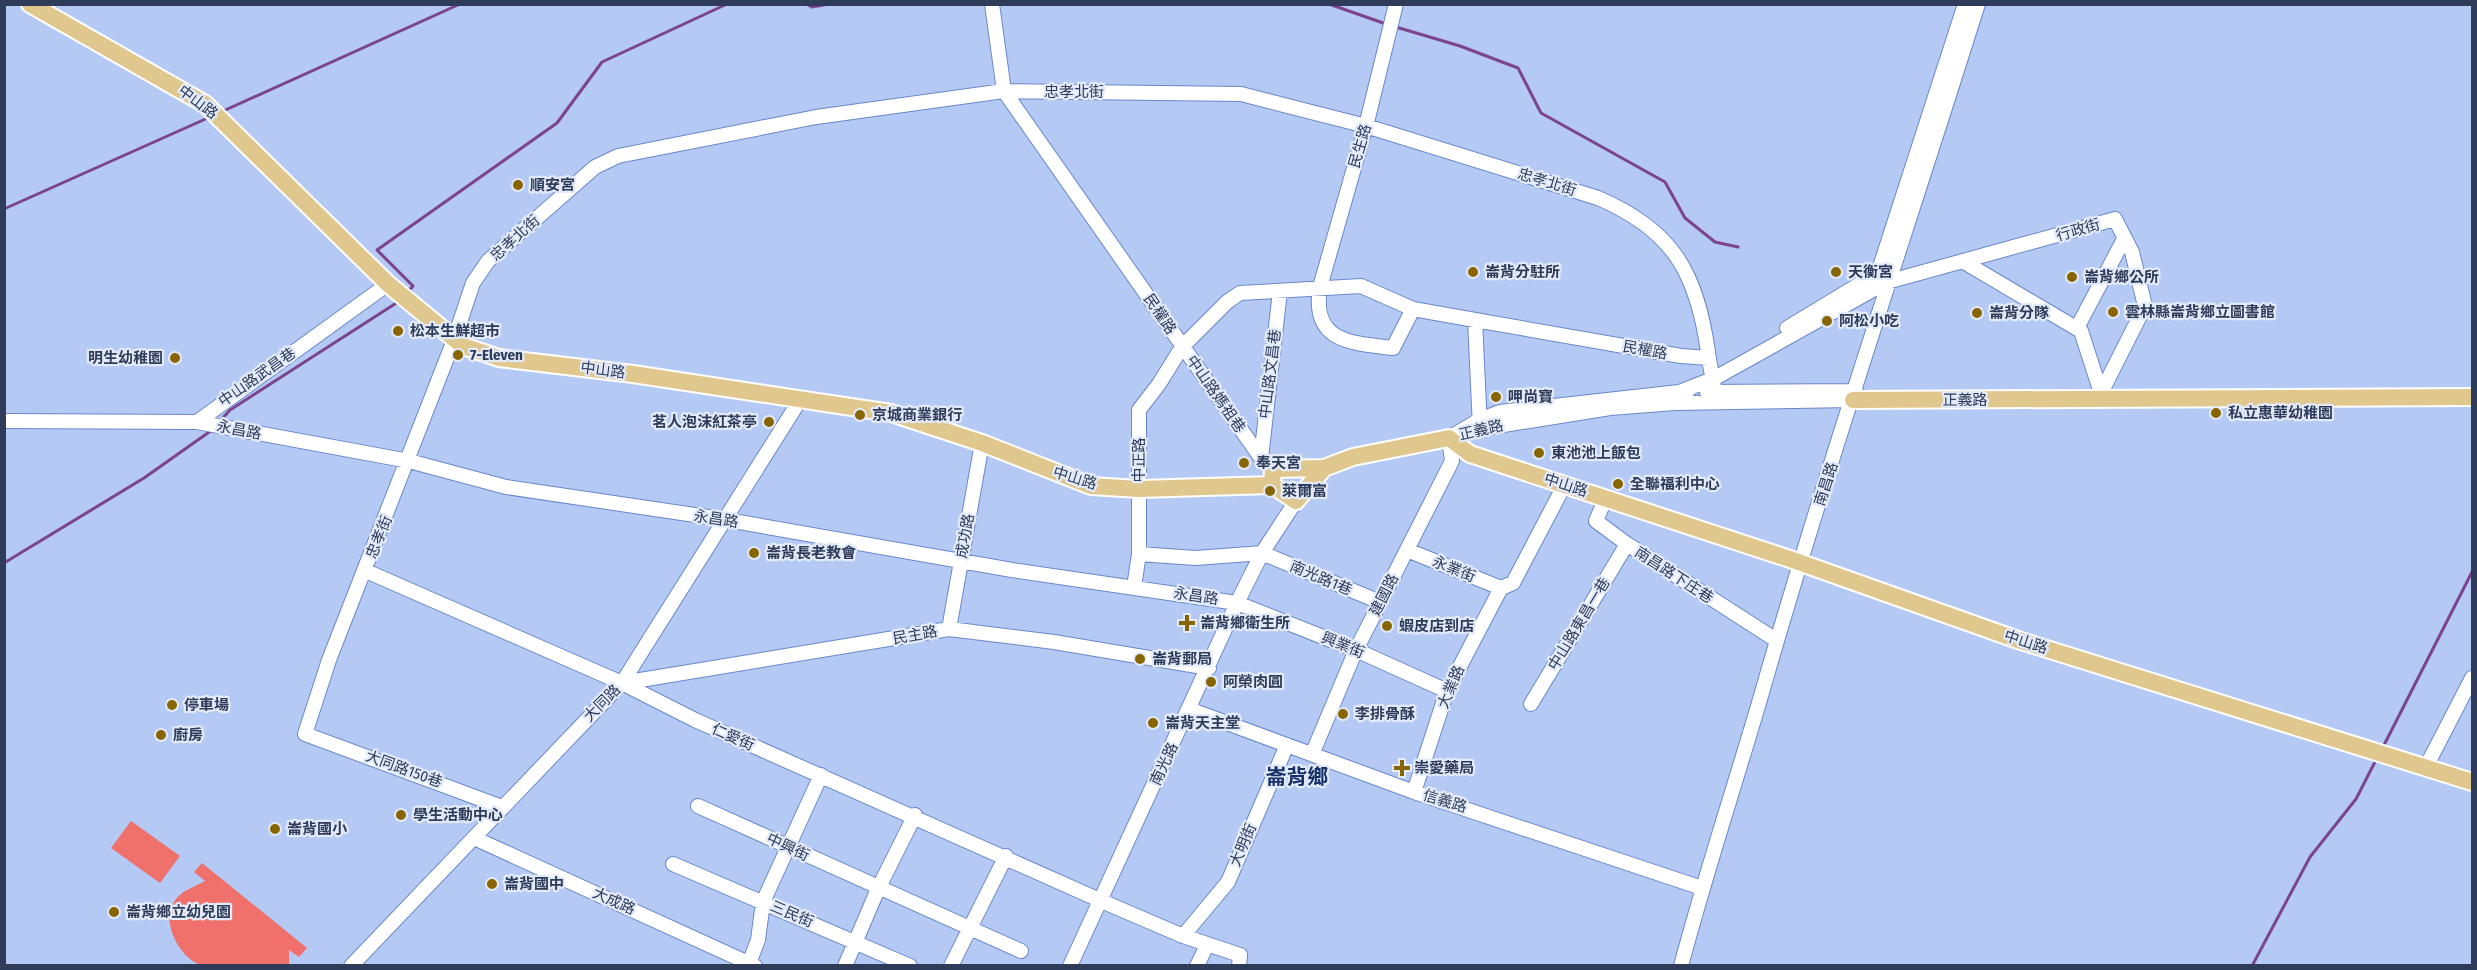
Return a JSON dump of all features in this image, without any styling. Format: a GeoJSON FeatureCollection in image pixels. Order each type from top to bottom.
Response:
{"type":"FeatureCollection","features":[{"type":"Feature","properties":{"kind":"main road","name":"中山路"},"geometry":{"type":"LineString","coordinates":[[30,4],[205,104],[388,284],[454,340],[463,346],[499,358],[633,374],[891,413],[982,443],[1091,486],[1139,489],[1268,471],[1324,468],[1353,457],[1449,438],[1470,454],[1800,562],[2018,640],[2472,782]]}},
{"type":"Feature","properties":{"kind":"main road","name":"正義路"},"geometry":{"type":"LineString","coordinates":[[2102,395],[2472,387]]}},
{"type":"Feature","properties":{"kind":"main road","name":"正義路"},"geometry":{"type":"LineString","coordinates":[[1854,396],[2472,397]]}},
{"type":"Feature","properties":{"kind":"main road"},"geometry":{"type":"LineString","coordinates":[[1268,471],[1296,501],[1324,468]]}},
{"type":"Feature","properties":{"kind":"street","name":"民權路"},"geometry":{"type":"LineString","coordinates":[[992,4],[1004,91],[1182,347],[1227,302],[1240,293],[1361,286],[1413,309],[1681,356],[1709,358]]}},
{"type":"Feature","properties":{"kind":"street","name":"民生路"},"geometry":{"type":"LineString","coordinates":[[1396,4],[1366,126],[1320,287],[1317,308],[1334,337],[1352,343],[1393,348],[1413,309]]}},
{"type":"Feature","properties":{"kind":"street","name":"南昌路"},"geometry":{"type":"LineString","coordinates":[[1681,966],[1776,640],[1854,396],[1882,277],[1965,4]]}},
{"type":"Feature","properties":{"kind":"street","name":"南昌路"},"geometry":{"type":"LineString","coordinates":[[1882,277],[1978,4]]}},
{"type":"Feature","properties":{"kind":"street","name":"忠孝北街"},"geometry":{"type":"LineString","coordinates":[[454,340],[473,282],[488,261],[595,167],[618,156],[816,117],[1004,91],[1241,94],[1366,126],[1598,198],[1630,212],[1667,243],[1690,277],[1705,327],[1715,390]]}},
{"type":"Feature","properties":{"kind":"street","name":"行政街"},"geometry":{"type":"LineString","coordinates":[[1882,277],[1964,262],[2115,219],[2132,252],[2145,306],[2102,395]]}},
{"type":"Feature","properties":{"kind":"street"},"geometry":{"type":"LineString","coordinates":[[2077,328],[2124,239]]}},
{"type":"Feature","properties":{"kind":"street"},"geometry":{"type":"LineString","coordinates":[[1964,262],[2081,330],[2102,395]]}},
{"type":"Feature","properties":{"kind":"street"},"geometry":{"type":"LineString","coordinates":[[1678,397],[1715,390],[1882,277]]}},
{"type":"Feature","properties":{"kind":"street","name":"中山路武昌巷"},"geometry":{"type":"LineString","coordinates":[[197,422],[388,284]]}},
{"type":"Feature","properties":{"kind":"street","name":"中山路文昌巷"},"geometry":{"type":"LineString","coordinates":[[1268,471],[1280,291]]}},
{"type":"Feature","properties":{"kind":"street"},"geometry":{"type":"LineString","coordinates":[[1475,320],[1479,424]]}},
{"type":"Feature","properties":{"kind":"street","name":"忠孝街"},"geometry":{"type":"LineString","coordinates":[[305,734],[330,660],[454,340]]}},
{"type":"Feature","properties":{"kind":"street","name":"中山路媽祖巷"},"geometry":{"type":"LineString","coordinates":[[1182,347],[1268,471]]}},
{"type":"Feature","properties":{"kind":"street","name":"中正路"},"geometry":{"type":"LineString","coordinates":[[1134,587],[1139,554],[1139,410],[1159,384],[1182,347]]}},
{"type":"Feature","properties":{"kind":"street","name":"正義路"},"geometry":{"type":"LineString","coordinates":[[1449,438],[1479,424],[1610,408],[1715,390],[1854,396]]}},
{"type":"Feature","properties":{"kind":"street","name":"大同路"},"geometry":{"type":"LineString","coordinates":[[351,966],[622,683],[723,519],[800,400]]}},
{"type":"Feature","properties":{"kind":"street"},"geometry":{"type":"LineString","coordinates":[[4,421],[197,422]]}},
{"type":"Feature","properties":{"kind":"street","name":"永昌路"},"geometry":{"type":"LineString","coordinates":[[197,422],[409,461],[506,488],[723,519],[961,561],[1237,603]]}},
{"type":"Feature","properties":{"kind":"street","name":"建國路"},"geometry":{"type":"LineString","coordinates":[[1312,752],[1356,650],[1452,461],[1449,438]]}},
{"type":"Feature","properties":{"kind":"street","name":"成功路"},"geometry":{"type":"LineString","coordinates":[[949,629],[982,443]]}},
{"type":"Feature","properties":{"kind":"street","name":"大業路"},"geometry":{"type":"LineString","coordinates":[[1414,792],[1447,691],[1501,588],[1513,583],[1565,484]]}},
{"type":"Feature","properties":{"kind":"street","name":"南昌路下庄巷"},"geometry":{"type":"LineString","coordinates":[[1606,497],[1596,520],[1627,544],[1776,640]]}},
{"type":"Feature","properties":{"kind":"street","name":"南光路"},"geometry":{"type":"LineString","coordinates":[[1070,966],[1237,603],[1262,553],[1296,501]]}},
{"type":"Feature","properties":{"kind":"street","name":"中山路東昌一巷"},"geometry":{"type":"LineString","coordinates":[[1531,704],[1627,544]]}},
{"type":"Feature","properties":{"kind":"street","name":"永業街"},"geometry":{"type":"LineString","coordinates":[[1407,550],[1501,588]]}},
{"type":"Feature","properties":{"kind":"street"},"geometry":{"type":"LineString","coordinates":[[1139,554],[1196,558],[1262,553]]}},
{"type":"Feature","properties":{"kind":"street","name":"南光路1巷"},"geometry":{"type":"LineString","coordinates":[[1262,553],[1380,602]]}},
{"type":"Feature","properties":{"kind":"street","name":"仁愛街"},"geometry":{"type":"LineString","coordinates":[[366,572],[622,683],[648,698],[1183,936],[1240,955],[1239,966]]}},
{"type":"Feature","properties":{"kind":"street","name":"興業街"},"geometry":{"type":"LineString","coordinates":[[1237,603],[1356,650],[1447,691]]}},
{"type":"Feature","properties":{"kind":"street","name":"民主路"},"geometry":{"type":"LineString","coordinates":[[622,683],[646,681],[949,629],[1054,642],[1209,668]]}},
{"type":"Feature","properties":{"kind":"street"},"geometry":{"type":"LineString","coordinates":[[2426,767],[2472,678]]}},
{"type":"Feature","properties":{"kind":"street"},"geometry":{"type":"LineString","coordinates":[[646,681],[648,698]]}},
{"type":"Feature","properties":{"kind":"street","name":"信義路"},"geometry":{"type":"LineString","coordinates":[[1189,709],[1312,752],[1414,792],[1702,888]]}},
{"type":"Feature","properties":{"kind":"street","name":"大同路150巷"},"geometry":{"type":"LineString","coordinates":[[305,734],[432,779],[502,807]]}},
{"type":"Feature","properties":{"kind":"street","name":"大明街"},"geometry":{"type":"LineString","coordinates":[[1183,936],[1228,882],[1287,745]]}},
{"type":"Feature","properties":{"kind":"street"},"geometry":{"type":"LineString","coordinates":[[751,965],[758,940],[763,902],[821,775]]}},
{"type":"Feature","properties":{"kind":"street","name":"中興街"},"geometry":{"type":"LineString","coordinates":[[698,806],[878,889]]}},
{"type":"Feature","properties":{"kind":"street"},"geometry":{"type":"LineString","coordinates":[[845,966],[878,889],[915,815]]}},
{"type":"Feature","properties":{"kind":"street","name":"大成路"},"geometry":{"type":"LineString","coordinates":[[474,838],[751,965]]}},
{"type":"Feature","properties":{"kind":"street"},"geometry":{"type":"LineString","coordinates":[[951,966],[1005,856]]}},
{"type":"Feature","properties":{"kind":"street","name":"三民街"},"geometry":{"type":"LineString","coordinates":[[673,864],[910,966]]}},
{"type":"Feature","properties":{"kind":"street"},"geometry":{"type":"LineString","coordinates":[[878,889],[1021,951]]}},
{"type":"Feature","properties":{"kind":"street"},"geometry":{"type":"LineString","coordinates":[[1197,966],[1207,945]]}},
{"type":"Feature","properties":{"kind":"shaded area"},"geometry":{"type":"Polygon","coordinates":[[[131,821],[180,856],[160,883],[111,848],[131,821]]]}},
{"type":"Feature","properties":{"kind":"shaded area"},"geometry":{"type":"Polygon","coordinates":[[[202,863],[307,948],[299,957],[289,950],[289,965],[213,967],[196,963],[188,957],[175,940],[171,930],[170,911],[180,895],[205,881],[194,872],[202,863]]]}},
{"type":"Feature","properties":{"kind":"waterway"},"geometry":{"type":"LineString","coordinates":[[221,112],[460,4]]}},
{"type":"Feature","properties":{"kind":"waterway"},"geometry":{"type":"LineString","coordinates":[[407,293],[413,286],[377,250],[557,123],[602,62],[727,4]]}},
{"type":"Feature","properties":{"kind":"waterway"},"geometry":{"type":"LineString","coordinates":[[806,4],[812,7],[829,4]]}},
{"type":"Feature","properties":{"kind":"waterway"},"geometry":{"type":"LineString","coordinates":[[1329,4],[1386,24]]}},
{"type":"Feature","properties":{"kind":"waterway"},"geometry":{"type":"LineString","coordinates":[[1396,27],[1460,46],[1518,68],[1541,113],[1665,182],[1685,218],[1715,242],[1738,247]]}},
{"type":"Feature","properties":{"kind":"waterway"},"geometry":{"type":"LineString","coordinates":[[4,209],[210,117]]}},
{"type":"Feature","properties":{"kind":"waterway"},"geometry":{"type":"LineString","coordinates":[[220,421],[230,410],[401,300]]}},
{"type":"Feature","properties":{"kind":"waterway"},"geometry":{"type":"LineString","coordinates":[[4,563],[144,478],[212,430]]}},
{"type":"Feature","properties":{"kind":"waterway"},"geometry":{"type":"LineString","coordinates":[[2382,749],[2472,572]]}},
{"type":"Feature","properties":{"kind":"waterway"},"geometry":{"type":"LineString","coordinates":[[2252,966],[2310,857],[2356,799],[2377,758]]}},
{"type":"Feature","properties":{"kind":"place","name":"順安宮"},"geometry":{"type":"Point","coordinates":[518,185]}},
{"type":"Feature","properties":{"kind":"place","name":"崙背分駐所"},"geometry":{"type":"Point","coordinates":[1473,272]}},
{"type":"Feature","properties":{"kind":"place","name":"天衡宮"},"geometry":{"type":"Point","coordinates":[1836,272]}},
{"type":"Feature","properties":{"kind":"place","name":"崙背鄉公所"},"geometry":{"type":"Point","coordinates":[2072,277]}},
{"type":"Feature","properties":{"kind":"place","name":"雲林縣崙背鄉立圖書館"},"geometry":{"type":"Point","coordinates":[2113,312]}},
{"type":"Feature","properties":{"kind":"place","name":"崙背分隊"},"geometry":{"type":"Point","coordinates":[1977,313]}},
{"type":"Feature","properties":{"kind":"place","name":"阿松小吃"},"geometry":{"type":"Point","coordinates":[1827,321]}},
{"type":"Feature","properties":{"kind":"place","name":"松本生鮮超市"},"geometry":{"type":"Point","coordinates":[398,331]}},
{"type":"Feature","properties":{"kind":"place","name":"7-Eleven"},"geometry":{"type":"Point","coordinates":[458,355]}},
{"type":"Feature","properties":{"kind":"place","name":"明生幼稚園"},"geometry":{"type":"Point","coordinates":[175,358]}},
{"type":"Feature","properties":{"kind":"place","name":"呷尚寶"},"geometry":{"type":"Point","coordinates":[1496,397]}},
{"type":"Feature","properties":{"kind":"place","name":"私立惠華幼稚園"},"geometry":{"type":"Point","coordinates":[2216,413]}},
{"type":"Feature","properties":{"kind":"place","name":"京城商業銀行"},"geometry":{"type":"Point","coordinates":[860,415]}},
{"type":"Feature","properties":{"kind":"place","name":"茗人泡沫紅茶亭"},"geometry":{"type":"Point","coordinates":[769,422]}},
{"type":"Feature","properties":{"kind":"place","name":"東池池上飯包"},"geometry":{"type":"Point","coordinates":[1539,453]}},
{"type":"Feature","properties":{"kind":"place","name":"奉天宮"},"geometry":{"type":"Point","coordinates":[1244,463]}},
{"type":"Feature","properties":{"kind":"place","name":"全聯福利中心"},"geometry":{"type":"Point","coordinates":[1618,484]}},
{"type":"Feature","properties":{"kind":"place","name":"萊爾富"},"geometry":{"type":"Point","coordinates":[1270,491]}},
{"type":"Feature","properties":{"kind":"place","name":"崙背長老教會"},"geometry":{"type":"Point","coordinates":[754,553]}},
{"type":"Feature","properties":{"kind":"place","name":"崙背鄉衛生所"},"geometry":{"type":"Point","coordinates":[1187,623]}},
{"type":"Feature","properties":{"kind":"place","name":"蝦皮店到店"},"geometry":{"type":"Point","coordinates":[1387,626]}},
{"type":"Feature","properties":{"kind":"place","name":"崙背郵局"},"geometry":{"type":"Point","coordinates":[1140,659]}},
{"type":"Feature","properties":{"kind":"place","name":"阿榮肉圓"},"geometry":{"type":"Point","coordinates":[1211,682]}},
{"type":"Feature","properties":{"kind":"place","name":"停車場"},"geometry":{"type":"Point","coordinates":[172,705]}},
{"type":"Feature","properties":{"kind":"place","name":"李排骨酥"},"geometry":{"type":"Point","coordinates":[1343,714]}},
{"type":"Feature","properties":{"kind":"place","name":"崙背天主堂"},"geometry":{"type":"Point","coordinates":[1153,723]}},
{"type":"Feature","properties":{"kind":"place","name":"廚房"},"geometry":{"type":"Point","coordinates":[161,735]}},
{"type":"Feature","properties":{"kind":"place","name":"崇愛藥局"},"geometry":{"type":"Point","coordinates":[1402,768]}},
{"type":"Feature","properties":{"kind":"place","name":"學生活動中心"},"geometry":{"type":"Point","coordinates":[401,815]}},
{"type":"Feature","properties":{"kind":"place","name":"崙背國小"},"geometry":{"type":"Point","coordinates":[275,829]}},
{"type":"Feature","properties":{"kind":"place","name":"崙背國中"},"geometry":{"type":"Point","coordinates":[492,884]}},
{"type":"Feature","properties":{"kind":"place","name":"崙背鄉立幼兒園"},"geometry":{"type":"Point","coordinates":[114,912]}},
{"type":"Feature","properties":{"kind":"district","name":"崙背鄉"},"geometry":{"type":"Point","coordinates":[1297,777]}}]}
